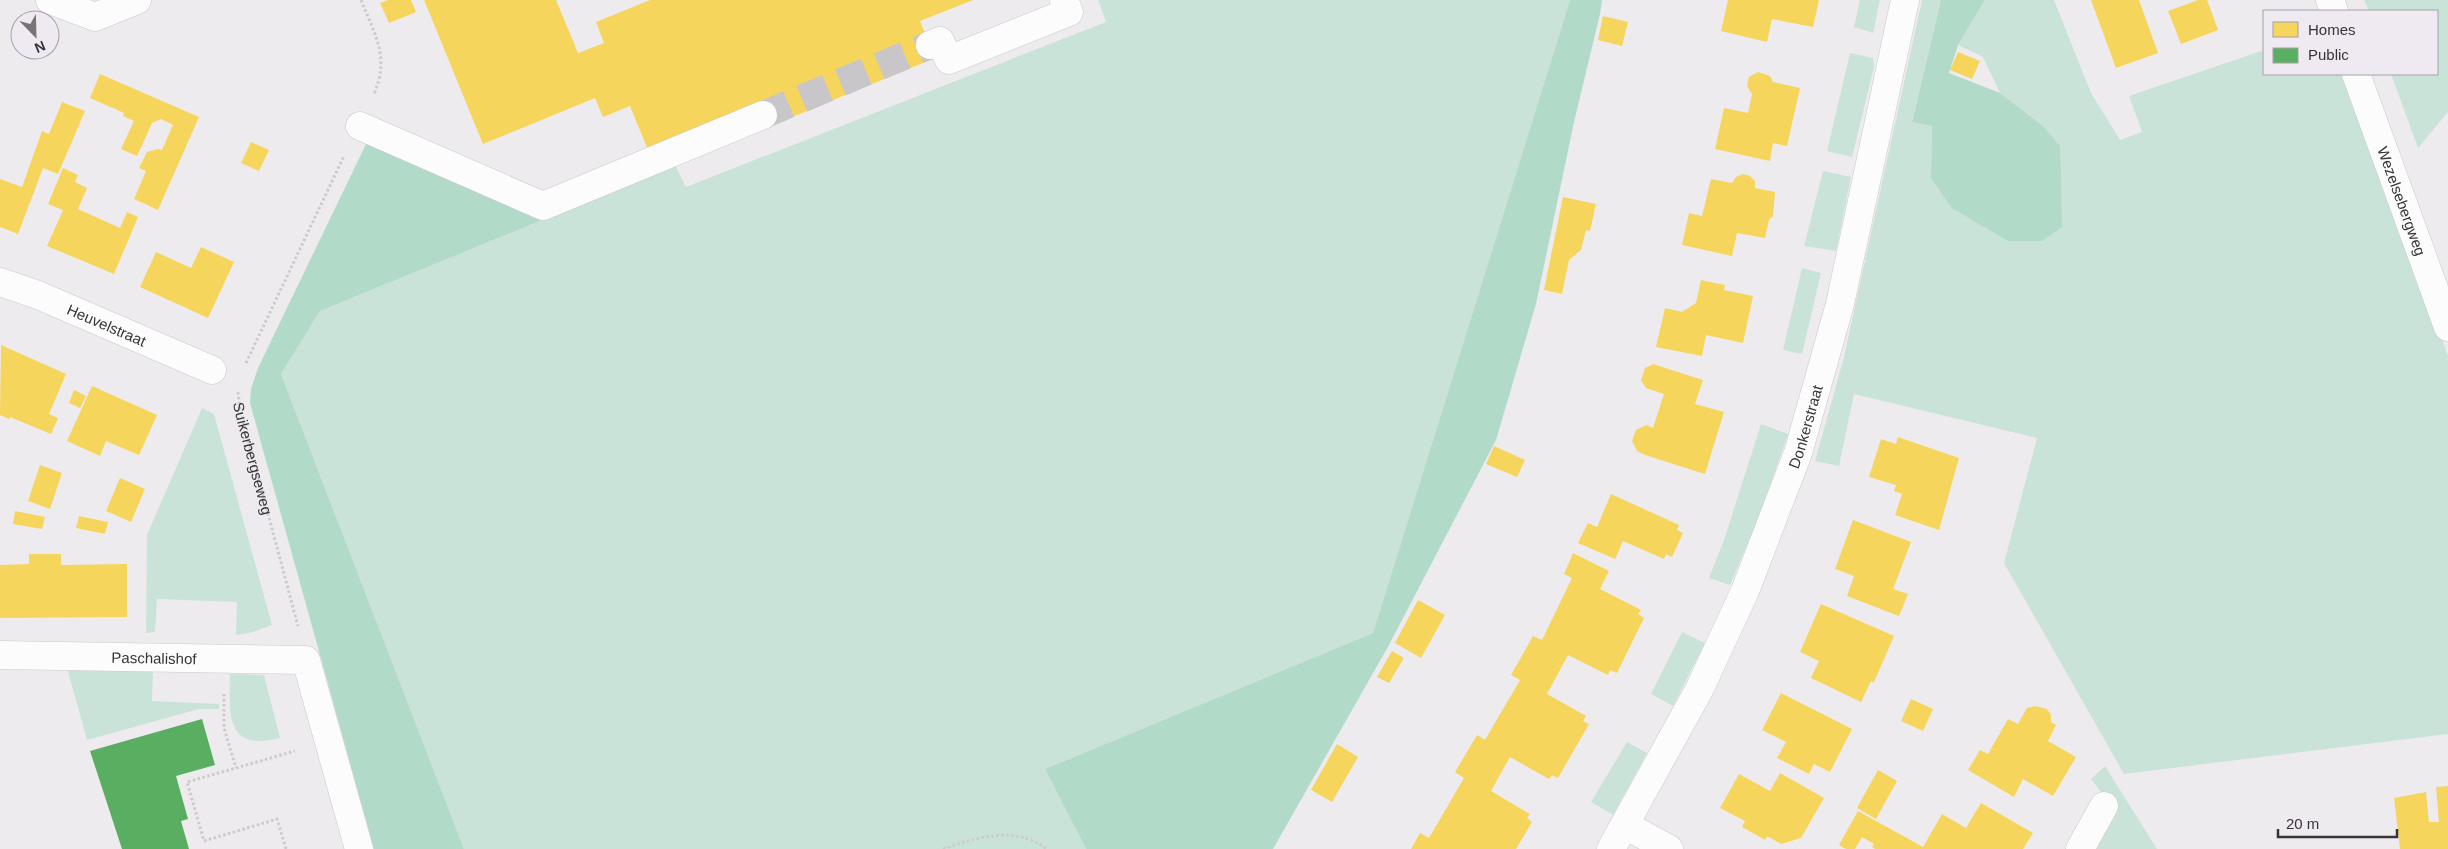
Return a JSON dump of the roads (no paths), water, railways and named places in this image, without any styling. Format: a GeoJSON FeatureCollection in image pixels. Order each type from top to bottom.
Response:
{"type":"FeatureCollection","features":[{"type":"Feature","properties":{"kind":"street"},"geometry":{"type":"LineString","coordinates":[[50,0],[95,17],[138,0]]}},
{"type":"Feature","properties":{"kind":"street"},"geometry":{"type":"LineString","coordinates":[[930,45],[940,41],[950,60],[1069,12],[1064,0]]}},
{"type":"Feature","properties":{"kind":"street","name":"Donkerstraat"},"geometry":{"type":"LineString","coordinates":[[1611,849],[1699,690],[1745,591],[1798,454],[1840,304],[1906,0]]}},
{"type":"Feature","properties":{"kind":"street","name":"Wezelsebergweg"},"geometry":{"type":"LineString","coordinates":[[2356,75],[2448,327]]}},
{"type":"Feature","properties":{"kind":"street"},"geometry":{"type":"LineString","coordinates":[[360,126],[543,206],[763,115]]}},
{"type":"Feature","properties":{"kind":"street","name":"Heuvelstraat"},"geometry":{"type":"LineString","coordinates":[[0,282],[38,295],[212,370]]}},
{"type":"Feature","properties":{"kind":"street","name":"Paschalishof"},"geometry":{"type":"LineString","coordinates":[[0,655],[306,660],[359,849]]}},
{"type":"Feature","properties":{"kind":"street"},"geometry":{"type":"LineString","coordinates":[[2080,849],[2104,806]]}},
{"type":"Feature","properties":{"kind":"street"},"geometry":{"type":"LineString","coordinates":[[1625,825],[1668,849]]}},
{"type":"Feature","properties":{"kind":"tunnel"},"geometry":{"type":"LineString","coordinates":[[763,115],[930,45]]}}]}
